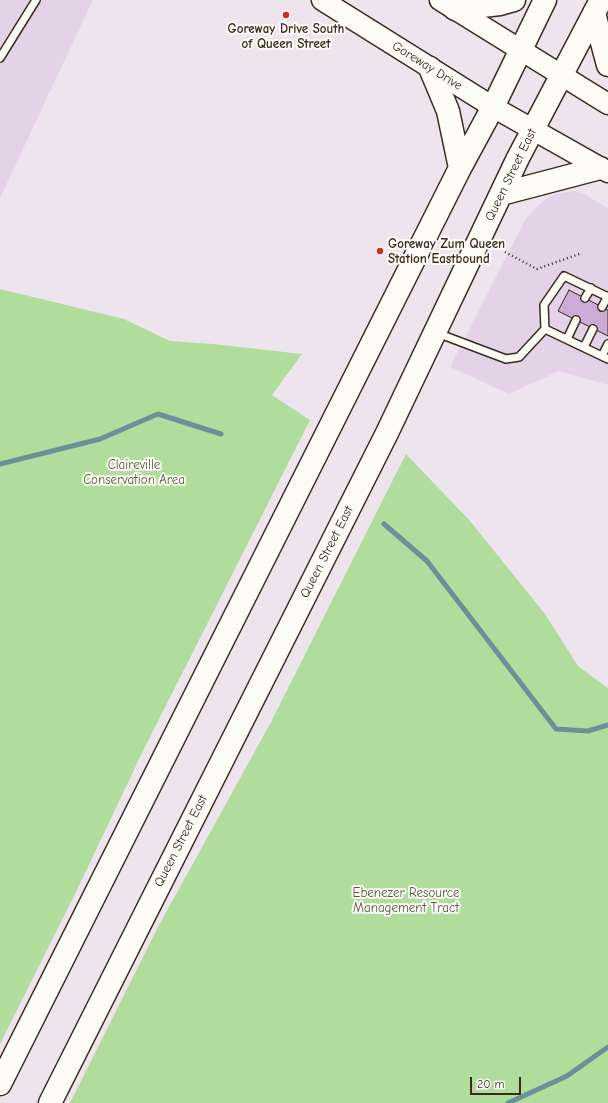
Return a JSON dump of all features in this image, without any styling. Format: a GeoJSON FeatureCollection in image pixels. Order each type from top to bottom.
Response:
{"type":"FeatureCollection","features":[{"type":"Feature","properties":{"kind":"main road","name":"Goreway Drive"},"geometry":{"type":"LineString","coordinates":[[322,0],[493,107],[604,170]]}},
{"type":"Feature","properties":{"kind":"main road"},"geometry":{"type":"LineString","coordinates":[[448,5],[500,4],[514,0]]}},
{"type":"Feature","properties":{"kind":"main road"},"geometry":{"type":"LineString","coordinates":[[0,1084],[460,168],[493,107],[544,0]]}},
{"type":"Feature","properties":{"kind":"main road"},"geometry":{"type":"LineString","coordinates":[[448,5],[608,104]]}},
{"type":"Feature","properties":{"kind":"main road"},"geometry":{"type":"LineString","coordinates":[[598,7],[608,65]]}},
{"type":"Feature","properties":{"kind":"main road","name":"Queen Street East"},"geometry":{"type":"LineString","coordinates":[[50,1103],[383,440],[560,75],[598,7]]}},
{"type":"Feature","properties":{"kind":"main road"},"geometry":{"type":"LineString","coordinates":[[430,68],[448,111],[460,168]]}},
{"type":"Feature","properties":{"kind":"main road"},"geometry":{"type":"LineString","coordinates":[[501,194],[604,170]]}},
{"type":"Feature","properties":{"kind":"lane"},"geometry":{"type":"LineString","coordinates":[[0,58],[36,0]]}},
{"type":"Feature","properties":{"kind":"lane"},"geometry":{"type":"LineString","coordinates":[[435,332],[461,341],[478,350],[506,359],[519,356],[545,329],[544,305],[564,276],[608,296],[602,307]]}},
{"type":"Feature","properties":{"kind":"lane"},"geometry":{"type":"LineString","coordinates":[[585,298],[591,288]]}},
{"type":"Feature","properties":{"kind":"lane"},"geometry":{"type":"LineString","coordinates":[[567,339],[576,320]]}},
{"type":"Feature","properties":{"kind":"lane"},"geometry":{"type":"LineString","coordinates":[[545,329],[605,358],[608,344]]}},
{"type":"Feature","properties":{"kind":"lane"},"geometry":{"type":"LineString","coordinates":[[584,347],[593,329]]}},
{"type":"Feature","properties":{"kind":"path"},"geometry":{"type":"LineString","coordinates":[[505,252],[537,269],[582,252]]}},
{"type":"Feature","properties":{"kind":"shaded area"},"geometry":{"type":"Polygon","coordinates":[[[0,0],[93,0],[0,198],[0,0]]]}},
{"type":"Feature","properties":{"kind":"shaded area"},"geometry":{"type":"Polygon","coordinates":[[[574,191],[582,193],[608,208],[608,385],[559,371],[509,394],[450,367],[526,218],[543,201],[555,194],[574,191]]]}},
{"type":"Feature","properties":{"kind":"green space","name":"Claireville Conservation Area"},"geometry":{"type":"Polygon","coordinates":[[[0,289],[124,319],[170,341],[213,344],[302,354],[272,395],[310,420],[143,751],[76,892],[0,1044],[0,289]]]}},
{"type":"Feature","properties":{"kind":"green space","name":"Ebenezer Resource Management Tract"},"geometry":{"type":"Polygon","coordinates":[[[406,454],[470,521],[545,614],[578,666],[608,688],[608,1103],[70,1103],[158,927],[271,722],[406,454]]]}},
{"type":"Feature","properties":{"kind":"building"},"geometry":{"type":"Polygon","coordinates":[[[569,290],[608,310],[608,336],[558,311],[569,290]]]}},
{"type":"Feature","properties":{"kind":"waterway"},"geometry":{"type":"LineString","coordinates":[[0,464],[100,439],[158,414],[221,434]]}},
{"type":"Feature","properties":{"kind":"waterway"},"geometry":{"type":"LineString","coordinates":[[384,524],[427,561],[556,729],[588,731],[608,725]]}},
{"type":"Feature","properties":{"kind":"waterway"},"geometry":{"type":"LineString","coordinates":[[508,1103],[567,1076],[608,1047]]}},
{"type":"Feature","properties":{"kind":"place","name":"Goreway Drive South of Queen Street"},"geometry":{"type":"Point","coordinates":[286,15]}},
{"type":"Feature","properties":{"kind":"place","name":"Goreway Zum Queen Station Eastbound"},"geometry":{"type":"Point","coordinates":[380,251]}}]}
